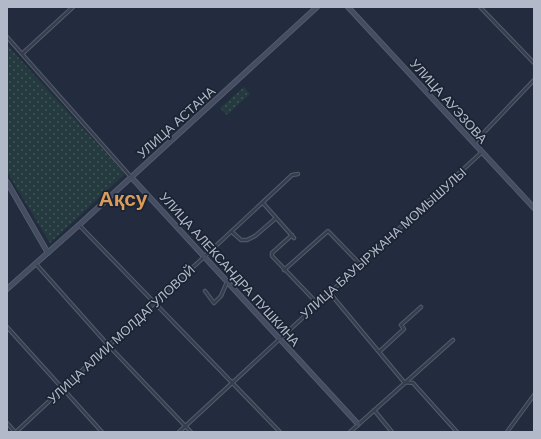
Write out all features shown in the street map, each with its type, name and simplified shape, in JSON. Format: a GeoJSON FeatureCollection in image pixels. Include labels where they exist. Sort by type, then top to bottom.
{"type":"FeatureCollection","features":[{"type":"Feature","properties":{"kind":"street"},"geometry":{"type":"LineString","coordinates":[[22,54],[73,7]]}},
{"type":"Feature","properties":{"kind":"street","name":"УЛИЦА АСТАНА"},"geometry":{"type":"LineString","coordinates":[[7,289],[317,7]]}},
{"type":"Feature","properties":{"kind":"street","name":"УЛИЦА АУЭЗОВА"},"geometry":{"type":"LineString","coordinates":[[348,7],[534,208]]}},
{"type":"Feature","properties":{"kind":"street"},"geometry":{"type":"LineString","coordinates":[[480,7],[534,63]]}},
{"type":"Feature","properties":{"kind":"street","name":"УЛИЦА АЛЕКСАНДРА ПУШКИНА"},"geometry":{"type":"LineString","coordinates":[[7,37],[358,424]]}},
{"type":"Feature","properties":{"kind":"street"},"geometry":{"type":"LineString","coordinates":[[473,143],[534,80]]}},
{"type":"Feature","properties":{"kind":"street","name":"УЛИЦА БАУЫРЖАНА МОМЫШУЛЫ"},"geometry":{"type":"LineString","coordinates":[[179,432],[328,292],[403,227],[482,152]]}},
{"type":"Feature","properties":{"kind":"street","name":"УЛИЦА АЛИИ МОЛДАГУЛОВОЙ"},"geometry":{"type":"LineString","coordinates":[[16,432],[292,175],[298,174]]}},
{"type":"Feature","properties":{"kind":"street"},"geometry":{"type":"LineString","coordinates":[[7,182],[48,253]]}},
{"type":"Feature","properties":{"kind":"street"},"geometry":{"type":"LineString","coordinates":[[263,202],[294,238]]}},
{"type":"Feature","properties":{"kind":"street"},"geometry":{"type":"LineString","coordinates":[[232,232],[241,240],[247,240],[255,236],[276,218]]}},
{"type":"Feature","properties":{"kind":"street"},"geometry":{"type":"LineString","coordinates":[[79,225],[280,432]]}},
{"type":"Feature","properties":{"kind":"street"},"geometry":{"type":"LineString","coordinates":[[284,270],[328,231],[360,264]]}},
{"type":"Feature","properties":{"kind":"street"},"geometry":{"type":"LineString","coordinates":[[292,235],[272,253],[272,256],[317,303]]}},
{"type":"Feature","properties":{"kind":"street"},"geometry":{"type":"LineString","coordinates":[[36,264],[109,346],[191,432]]}},
{"type":"Feature","properties":{"kind":"street"},"geometry":{"type":"LineString","coordinates":[[205,292],[214,303],[221,296],[228,281]]}},
{"type":"Feature","properties":{"kind":"street"},"geometry":{"type":"LineString","coordinates":[[328,292],[404,382],[413,383],[458,432]]}},
{"type":"Feature","properties":{"kind":"street"},"geometry":{"type":"LineString","coordinates":[[379,352],[404,329],[401,325],[421,307]]}},
{"type":"Feature","properties":{"kind":"street"},"geometry":{"type":"LineString","coordinates":[[7,327],[102,432]]}},
{"type":"Feature","properties":{"kind":"street"},"geometry":{"type":"LineString","coordinates":[[350,432],[404,382],[453,340]]}},
{"type":"Feature","properties":{"kind":"street"},"geometry":{"type":"LineString","coordinates":[[507,432],[534,395]]}},
{"type":"Feature","properties":{"kind":"street"},"geometry":{"type":"LineString","coordinates":[[374,410],[392,432]]}},
{"type":"Feature","properties":{"kind":"street"},"geometry":{"type":"LineString","coordinates":[[7,423],[16,432]]}},
{"type":"Feature","properties":{"kind":"green space"},"geometry":{"type":"Polygon","coordinates":[[[7,45],[125,174],[50,243],[7,172],[7,45]]]}},
{"type":"Feature","properties":{"kind":"green space"},"geometry":{"type":"Polygon","coordinates":[[[244,87],[250,94],[227,115],[220,108],[244,87]]]}},
{"type":"Feature","properties":{"kind":"district","name":"Ақсу"},"geometry":{"type":"Point","coordinates":[123,199]}}]}
